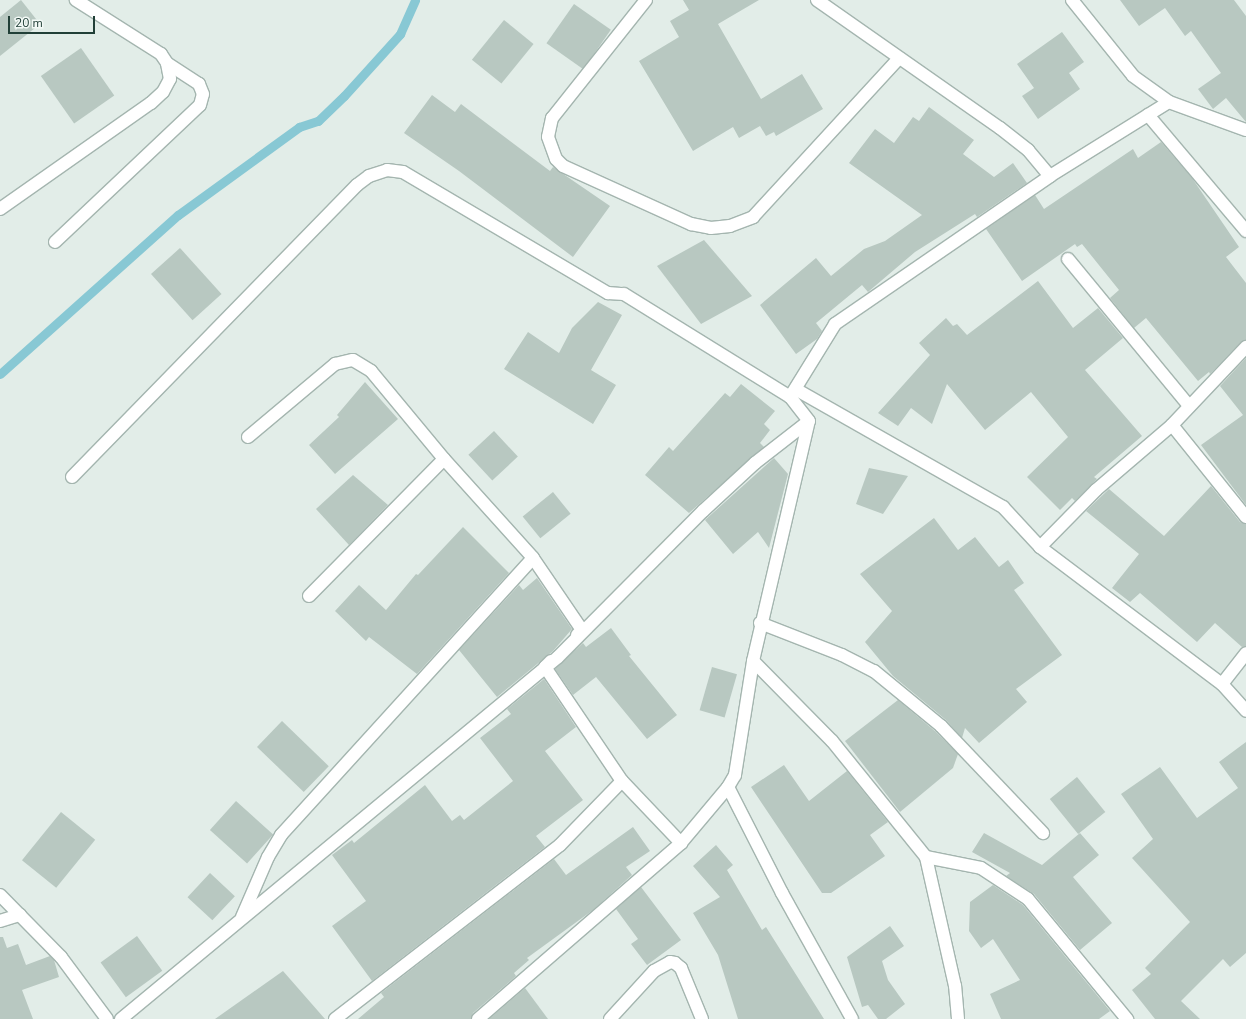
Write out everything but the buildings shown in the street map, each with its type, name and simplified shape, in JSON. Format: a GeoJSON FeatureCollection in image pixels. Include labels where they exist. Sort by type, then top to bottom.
{"type":"FeatureCollection","features":[{"type":"Feature","properties":{"kind":"street"},"geometry":{"type":"LineString","coordinates":[[55,242],[200,105],[203,94],[199,84],[167,63],[161,54],[76,0]]}},
{"type":"Feature","properties":{"kind":"street"},"geometry":{"type":"LineString","coordinates":[[646,0],[552,118],[548,137],[552,150],[563,166],[691,224],[711,228],[730,226],[753,217],[899,58]]}},
{"type":"Feature","properties":{"kind":"street"},"geometry":{"type":"LineString","coordinates":[[817,0],[1016,139],[1050,176]]}},
{"type":"Feature","properties":{"kind":"street"},"geometry":{"type":"LineString","coordinates":[[1072,0],[1133,76],[1169,102],[1246,130]]}},
{"type":"Feature","properties":{"kind":"street"},"geometry":{"type":"LineString","coordinates":[[0,210],[163,92],[170,79],[167,63]]}},
{"type":"Feature","properties":{"kind":"street"},"geometry":{"type":"LineString","coordinates":[[794,394],[836,324],[1050,176],[1169,102]]}},
{"type":"Feature","properties":{"kind":"street"},"geometry":{"type":"LineString","coordinates":[[1148,115],[1246,231]]}},
{"type":"Feature","properties":{"kind":"street"},"geometry":{"type":"LineString","coordinates":[[72,477],[357,185],[370,176],[387,170],[403,172],[608,293],[624,294],[794,394],[1003,507],[1040,547],[1222,684],[1246,711]]}},
{"type":"Feature","properties":{"kind":"street"},"geometry":{"type":"LineString","coordinates":[[1068,259],[1189,406]]}},
{"type":"Feature","properties":{"kind":"street"},"geometry":{"type":"LineString","coordinates":[[1040,547],[1096,490],[1172,425],[1246,347]]}},
{"type":"Feature","properties":{"kind":"street"},"geometry":{"type":"LineString","coordinates":[[248,437],[326,369],[336,364],[353,360],[371,370],[444,459],[533,558],[582,630]]}},
{"type":"Feature","properties":{"kind":"street"},"geometry":{"type":"LineString","coordinates":[[478,1019],[681,843],[728,787],[735,775],[760,623],[809,421],[794,394]]}},
{"type":"Feature","properties":{"kind":"street"},"geometry":{"type":"LineString","coordinates":[[122,1019],[546,667],[582,630],[755,463],[809,421]]}},
{"type":"Feature","properties":{"kind":"street"},"geometry":{"type":"LineString","coordinates":[[1172,425],[1246,517]]}},
{"type":"Feature","properties":{"kind":"street"},"geometry":{"type":"LineString","coordinates":[[309,596],[444,459]]}},
{"type":"Feature","properties":{"kind":"street"},"geometry":{"type":"LineString","coordinates":[[241,920],[268,857],[281,834],[533,558]]}},
{"type":"Feature","properties":{"kind":"street"},"geometry":{"type":"LineString","coordinates":[[760,623],[842,655],[874,671],[941,726],[1043,834]]}},
{"type":"Feature","properties":{"kind":"street"},"geometry":{"type":"LineString","coordinates":[[1222,684],[1246,653]]}},
{"type":"Feature","properties":{"kind":"street"},"geometry":{"type":"LineString","coordinates":[[753,661],[832,741],[926,858],[955,986],[958,1019]]}},
{"type":"Feature","properties":{"kind":"street"},"geometry":{"type":"LineString","coordinates":[[546,667],[622,781],[681,843]]}},
{"type":"Feature","properties":{"kind":"street"},"geometry":{"type":"LineString","coordinates":[[335,1019],[560,846],[622,781]]}},
{"type":"Feature","properties":{"kind":"street"},"geometry":{"type":"LineString","coordinates":[[728,787],[782,893],[852,1019]]}},
{"type":"Feature","properties":{"kind":"street"},"geometry":{"type":"LineString","coordinates":[[926,858],[981,868],[1028,899],[1127,1019]]}},
{"type":"Feature","properties":{"kind":"street"},"geometry":{"type":"LineString","coordinates":[[0,895],[61,957],[108,1019]]}},
{"type":"Feature","properties":{"kind":"street"},"geometry":{"type":"LineString","coordinates":[[0,921],[20,915]]}},
{"type":"Feature","properties":{"kind":"street"},"geometry":{"type":"LineString","coordinates":[[610,1019],[654,971],[670,962],[675,962],[681,968],[702,1019]]}},
{"type":"Feature","properties":{"kind":"waterway"},"geometry":{"type":"LineString","coordinates":[[0,374],[178,215],[299,127],[318,121],[344,96],[400,34],[415,0]]}}]}
